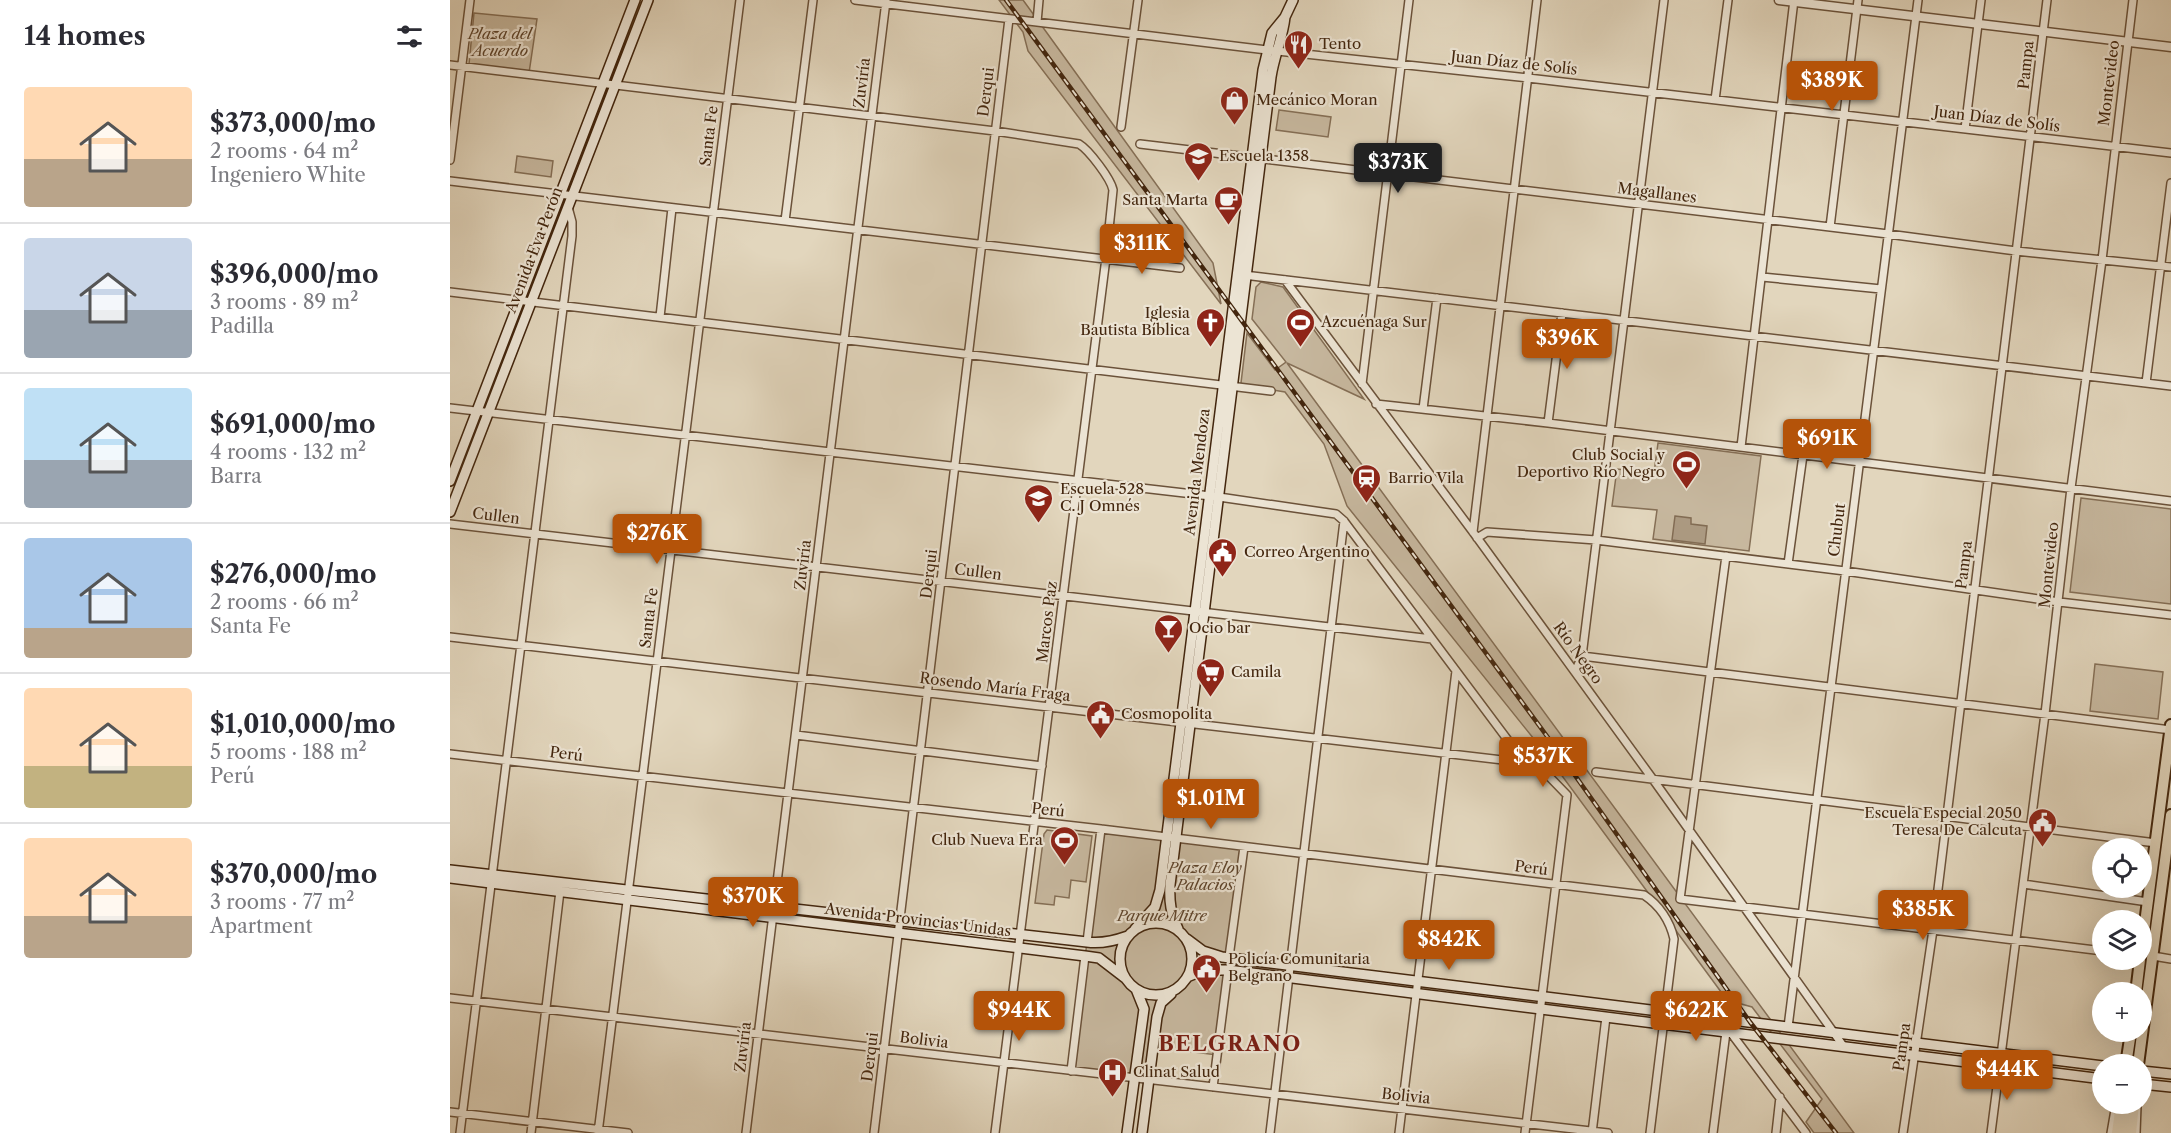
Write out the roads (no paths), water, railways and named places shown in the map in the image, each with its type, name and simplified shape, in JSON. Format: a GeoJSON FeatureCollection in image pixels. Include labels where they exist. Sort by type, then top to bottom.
{"type":"FeatureCollection","features":[{"type":"Feature","properties":{"kind":"highway"},"geometry":{"type":"LineString","coordinates":[[2118,1133],[2121,1114]]}},
{"type":"Feature","properties":{"kind":"highway"},"geometry":{"type":"LineString","coordinates":[[2130,1133],[2133,1114]]}},
{"type":"Feature","properties":{"kind":"main road","name":"Avenida Eva Perón"},"geometry":{"type":"LineString","coordinates":[[450,481],[635,0]]}},
{"type":"Feature","properties":{"kind":"main road","name":"Avenida Eva Perón"},"geometry":{"type":"LineString","coordinates":[[450,512],[648,0]]}},
{"type":"Feature","properties":{"kind":"main road","name":"Avenida Mendoza"},"geometry":{"type":"LineString","coordinates":[[1131,932],[1155,907],[1171,838],[1272,33],[1285,16],[1293,0]]}},
{"type":"Feature","properties":{"kind":"main road"},"geometry":{"type":"LineString","coordinates":[[2152,956],[2165,844],[2171,725]]}},
{"type":"Feature","properties":{"kind":"main road"},"geometry":{"type":"LineString","coordinates":[[2147,910],[2171,815]]}},
{"type":"Feature","properties":{"kind":"main road","name":"Avenida Mendoza"},"geometry":{"type":"LineString","coordinates":[[1171,838],[1169,901],[1178,929]]}},
{"type":"Feature","properties":{"kind":"main road","name":"Avenida Provincias Unidas"},"geometry":{"type":"LineString","coordinates":[[450,870],[560,891],[774,907],[1096,943],[1115,940],[1131,932]]}},
{"type":"Feature","properties":{"kind":"main road","name":"Avenida Provincias Unidas"},"geometry":{"type":"LineString","coordinates":[[450,878],[492,879],[628,895],[773,917],[1099,958],[1125,978]]}},
{"type":"Feature","properties":{"kind":"main road"},"geometry":{"type":"LineString","coordinates":[[1127,1133],[1144,1009],[1136,989],[1125,978],[1120,956],[1122,945],[1131,932],[1145,924],[1157,922],[1178,929],[1203,951],[1230,957],[2092,1065]]}},
{"type":"Feature","properties":{"kind":"main road"},"geometry":{"type":"LineString","coordinates":[[1187,939],[1193,958],[1187,978]]}},
{"type":"Feature","properties":{"kind":"main road"},"geometry":{"type":"LineString","coordinates":[[1142,1133],[1157,1017],[1161,1004],[1187,978],[1204,970],[1228,970],[1289,977],[2092,1078]]}},
{"type":"Feature","properties":{"kind":"main road"},"geometry":{"type":"LineString","coordinates":[[2139,1054],[2150,970]]}},
{"type":"Feature","properties":{"kind":"main road"},"geometry":{"type":"LineString","coordinates":[[1136,989],[1155,995],[1175,990]]}},
{"type":"Feature","properties":{"kind":"main road"},"geometry":{"type":"LineString","coordinates":[[2152,1072],[2171,1074]]}},
{"type":"Feature","properties":{"kind":"main road"},"geometry":{"type":"LineString","coordinates":[[2152,1085],[2171,1087]]}},
{"type":"Feature","properties":{"kind":"street"},"geometry":{"type":"LineString","coordinates":[[450,160],[470,0]]}},
{"type":"Feature","properties":{"kind":"street","name":"Santa Fe"},"geometry":{"type":"LineString","coordinates":[[598,1131],[740,0]]}},
{"type":"Feature","properties":{"kind":"street"},"geometry":{"type":"LineString","coordinates":[[785,221],[813,0]]}},
{"type":"Feature","properties":{"kind":"street","name":"Juan Díaz de Solís"},"geometry":{"type":"LineString","coordinates":[[855,0],[1271,51],[1528,78],[2171,153]]}},
{"type":"Feature","properties":{"kind":"street"},"geometry":{"type":"LineString","coordinates":[[1037,22],[1039,0]]}},
{"type":"Feature","properties":{"kind":"street"},"geometry":{"type":"LineString","coordinates":[[1121,127],[1138,0]]}},
{"type":"Feature","properties":{"kind":"street"},"geometry":{"type":"LineString","coordinates":[[1362,384],[1409,0]]}},
{"type":"Feature","properties":{"kind":"street"},"geometry":{"type":"LineString","coordinates":[[1537,0],[1475,535],[1487,532],[1596,540],[2171,615]]}},
{"type":"Feature","properties":{"kind":"street"},"geometry":{"type":"LineString","coordinates":[[1575,672],[1582,656],[1664,0]]}},
{"type":"Feature","properties":{"kind":"street"},"geometry":{"type":"LineString","coordinates":[[1715,100],[1728,0]]}},
{"type":"Feature","properties":{"kind":"street"},"geometry":{"type":"LineString","coordinates":[[1779,0],[1857,5],[1916,16],[2171,47]]}},
{"type":"Feature","properties":{"kind":"street","name":"Chubut"},"geometry":{"type":"LineString","coordinates":[[1788,1027],[1918,0]]}},
{"type":"Feature","properties":{"kind":"street"},"geometry":{"type":"LineString","coordinates":[[1965,129],[1981,0]]}},
{"type":"Feature","properties":{"kind":"street","name":"Pampa"},"geometry":{"type":"LineString","coordinates":[[1904,1133],[1915,1042],[1933,930],[2047,0]]}},
{"type":"Feature","properties":{"kind":"street","name":"Montevideo"},"geometry":{"type":"LineString","coordinates":[[1991,1133],[2133,0]]}},
{"type":"Feature","properties":{"kind":"street"},"geometry":{"type":"LineString","coordinates":[[1741,447],[1794,1]]}},
{"type":"Feature","properties":{"kind":"street","name":"Zuviría"},"geometry":{"type":"LineString","coordinates":[[746,1133],[886,2]]}},
{"type":"Feature","properties":{"kind":"street"},"geometry":{"type":"LineString","coordinates":[[1830,227],[1857,5]]}},
{"type":"Feature","properties":{"kind":"street","name":"Derqui"},"geometry":{"type":"LineString","coordinates":[[874,1133],[1009,19]]}},
{"type":"Feature","properties":{"kind":"street"},"geometry":{"type":"LineString","coordinates":[[450,65],[995,130]]}},
{"type":"Feature","properties":{"kind":"street","name":"Marcos Paz"},"geometry":{"type":"LineString","coordinates":[[995,130],[1083,146],[1113,186],[1064,596],[995,1133]]}},
{"type":"Feature","properties":{"kind":"street","name":"Magallanes"},"geometry":{"type":"LineString","coordinates":[[1140,144],[2016,251],[2171,267]]}},
{"type":"Feature","properties":{"kind":"street"},"geometry":{"type":"LineString","coordinates":[[450,181],[1180,268]]}},
{"type":"Feature","properties":{"kind":"street"},"geometry":{"type":"LineString","coordinates":[[2146,382],[2171,183]]}},
{"type":"Feature","properties":{"kind":"street"},"geometry":{"type":"LineString","coordinates":[[460,1133],[572,236],[572,222],[567,207]]}},
{"type":"Feature","properties":{"kind":"street"},"geometry":{"type":"LineString","coordinates":[[660,317],[672,208]]}},
{"type":"Feature","properties":{"kind":"street"},"geometry":{"type":"LineString","coordinates":[[1242,275],[1500,304],[2171,386]]}},
{"type":"Feature","properties":{"kind":"street"},"geometry":{"type":"LineString","coordinates":[[1761,277],[1881,289]]}},
{"type":"Feature","properties":{"kind":"street","name":"Río Negro"},"geometry":{"type":"LineString","coordinates":[[1285,280],[1575,672],[1844,1047]]}},
{"type":"Feature","properties":{"kind":"street"},"geometry":{"type":"LineString","coordinates":[[450,292],[1271,391]]}},
{"type":"Feature","properties":{"kind":"street"},"geometry":{"type":"LineString","coordinates":[[1423,409],[1437,298]]}},
{"type":"Feature","properties":{"kind":"street"},"geometry":{"type":"LineString","coordinates":[[1548,423],[1562,313]]}},
{"type":"Feature","properties":{"kind":"street"},"geometry":{"type":"LineString","coordinates":[[1376,404],[1548,423],[2171,501]]}},
{"type":"Feature","properties":{"kind":"street"},"geometry":{"type":"LineString","coordinates":[[450,408],[1214,497],[1336,514],[1344,521],[1525,763]]}},
{"type":"Feature","properties":{"kind":"street"},"geometry":{"type":"LineString","coordinates":[[1788,564],[1803,455]]}},
{"type":"Feature","properties":{"kind":"street"},"geometry":{"type":"LineString","coordinates":[[1270,1133],[1344,521]]}},
{"type":"Feature","properties":{"kind":"street","name":"Cullen"},"geometry":{"type":"LineString","coordinates":[[450,524],[1432,639]]}},
{"type":"Feature","properties":{"kind":"street"},"geometry":{"type":"LineString","coordinates":[[1726,556],[1680,899],[2092,950]]}},
{"type":"Feature","properties":{"kind":"street","name":"Rosendo María Fraga"},"geometry":{"type":"LineString","coordinates":[[450,637],[1537,764],[1566,795],[1556,885]]}},
{"type":"Feature","properties":{"kind":"street"},"geometry":{"type":"LineString","coordinates":[[1582,656],[2171,730]]}},
{"type":"Feature","properties":{"kind":"street"},"geometry":{"type":"LineString","coordinates":[[1399,1133],[1456,671]]}},
{"type":"Feature","properties":{"kind":"street"},"geometry":{"type":"LineString","coordinates":[[796,735],[1042,766]]}},
{"type":"Feature","properties":{"kind":"street","name":"Perú"},"geometry":{"type":"LineString","coordinates":[[450,754],[1644,895],[1654,901],[1671,926],[1674,939],[1665,1011]]}},
{"type":"Feature","properties":{"kind":"street"},"geometry":{"type":"LineString","coordinates":[[1596,772],[2165,844]]}},
{"type":"Feature","properties":{"kind":"street"},"geometry":{"type":"LineString","coordinates":[[1087,942],[1101,830]]}},
{"type":"Feature","properties":{"kind":"street"},"geometry":{"type":"LineString","coordinates":[[1230,957],[1244,847]]}},
{"type":"Feature","properties":{"kind":"street"},"geometry":{"type":"LineString","coordinates":[[2023,884],[2148,902]]}},
{"type":"Feature","properties":{"kind":"street"},"geometry":{"type":"LineString","coordinates":[[1525,1133],[1556,885]]}},
{"type":"Feature","properties":{"kind":"street"},"geometry":{"type":"LineString","coordinates":[[531,1133],[560,891]]}},
{"type":"Feature","properties":{"kind":"street"},"geometry":{"type":"LineString","coordinates":[[1071,1071],[1085,956]]}},
{"type":"Feature","properties":{"kind":"street"},"geometry":{"type":"LineString","coordinates":[[2152,956],[2171,959]]}},
{"type":"Feature","properties":{"kind":"street"},"geometry":{"type":"LineString","coordinates":[[1213,1087],[1228,970]]}},
{"type":"Feature","properties":{"kind":"street","name":"Bolivia"},"geometry":{"type":"LineString","coordinates":[[450,998],[1608,1133]]}},
{"type":"Feature","properties":{"kind":"street"},"geometry":{"type":"LineString","coordinates":[[1650,1133],[1665,1011]]}},
{"type":"Feature","properties":{"kind":"street"},"geometry":{"type":"LineString","coordinates":[[1592,1132],[1606,1017]]}},
{"type":"Feature","properties":{"kind":"street"},"geometry":{"type":"LineString","coordinates":[[1729,1032],[1806,1133]]}},
{"type":"Feature","properties":{"kind":"street"},"geometry":{"type":"LineString","coordinates":[[1713,1133],[1729,1032]]}},
{"type":"Feature","properties":{"kind":"street"},"geometry":{"type":"LineString","coordinates":[[1776,1133],[1780,1097]]}},
{"type":"Feature","properties":{"kind":"street"},"geometry":{"type":"LineString","coordinates":[[450,1112],[628,1133]]}},
{"type":"Feature","properties":{"kind":"street"},"geometry":{"type":"LineString","coordinates":[[2111,1133],[2114,1114]]}},
{"type":"Feature","properties":{"kind":"street"},"geometry":{"type":"LineString","coordinates":[[2136,1133],[2137,1114]]}},
{"type":"Feature","properties":{"kind":"railway"},"geometry":{"type":"LineString","coordinates":[[1006,0],[1552,743],[1750,1022],[1836,1133]]}},
{"type":"Feature","properties":{"kind":"place","name":"Tento"},"geometry":{"type":"Point","coordinates":[1298,70]}},
{"type":"Feature","properties":{"kind":"place","name":"Mecánico Moran"},"geometry":{"type":"Point","coordinates":[1235,126]}},
{"type":"Feature","properties":{"kind":"place","name":"Escuela 1358"},"geometry":{"type":"Point","coordinates":[1198,182]}},
{"type":"Feature","properties":{"kind":"place","name":"Santa Marta"},"geometry":{"type":"Point","coordinates":[1229,226]}},
{"type":"Feature","properties":{"kind":"place","name":"Iglesia Bautista Bíblica"},"geometry":{"type":"Point","coordinates":[1211,348]}},
{"type":"Feature","properties":{"kind":"place","name":"Azcuénaga Sur"},"geometry":{"type":"Point","coordinates":[1300,348]}},
{"type":"Feature","properties":{"kind":"place","name":"Club Social y Deportivo Río Negro"},"geometry":{"type":"Point","coordinates":[1686,490]}},
{"type":"Feature","properties":{"kind":"place","name":"Barrio Vila"},"geometry":{"type":"Point","coordinates":[1367,504]}},
{"type":"Feature","properties":{"kind":"place","name":"Escuela 528 C. J Omnés"},"geometry":{"type":"Point","coordinates":[1039,524]}},
{"type":"Feature","properties":{"kind":"place","name":"Correo Argentino"},"geometry":{"type":"Point","coordinates":[1223,578]}},
{"type":"Feature","properties":{"kind":"place","name":"Ocio bar"},"geometry":{"type":"Point","coordinates":[1168,654]}},
{"type":"Feature","properties":{"kind":"place","name":"Camila"},"geometry":{"type":"Point","coordinates":[1210,698]}},
{"type":"Feature","properties":{"kind":"place","name":"Cosmopolita"},"geometry":{"type":"Point","coordinates":[1100,740]}},
{"type":"Feature","properties":{"kind":"place","name":"Escuela Especial 2050 Teresa De Calcuta"},"geometry":{"type":"Point","coordinates":[2043,848]}},
{"type":"Feature","properties":{"kind":"place","name":"Club Nueva Era"},"geometry":{"type":"Point","coordinates":[1064,866]}},
{"type":"Feature","properties":{"kind":"place","name":"Policía Comunitaria Belgrano"},"geometry":{"type":"Point","coordinates":[1207,994]}},
{"type":"Feature","properties":{"kind":"place","name":"Clinat Salud"},"geometry":{"type":"Point","coordinates":[1112,1098]}},
{"type":"Feature","properties":{"kind":"district","name":"BELGRANO"},"geometry":{"type":"Point","coordinates":[1230,1044]}},
{"type":"Feature","properties":{"kind":"park label","name":"Plaza del Acuerdo"},"geometry":{"type":"Point","coordinates":[500,42]}},
{"type":"Feature","properties":{"kind":"park label","name":"Plaza Eloy Palacios"},"geometry":{"type":"Point","coordinates":[1205,876]}},
{"type":"Feature","properties":{"kind":"park label","name":"Parque Mitre"},"geometry":{"type":"Point","coordinates":[1162,916]}}]}
